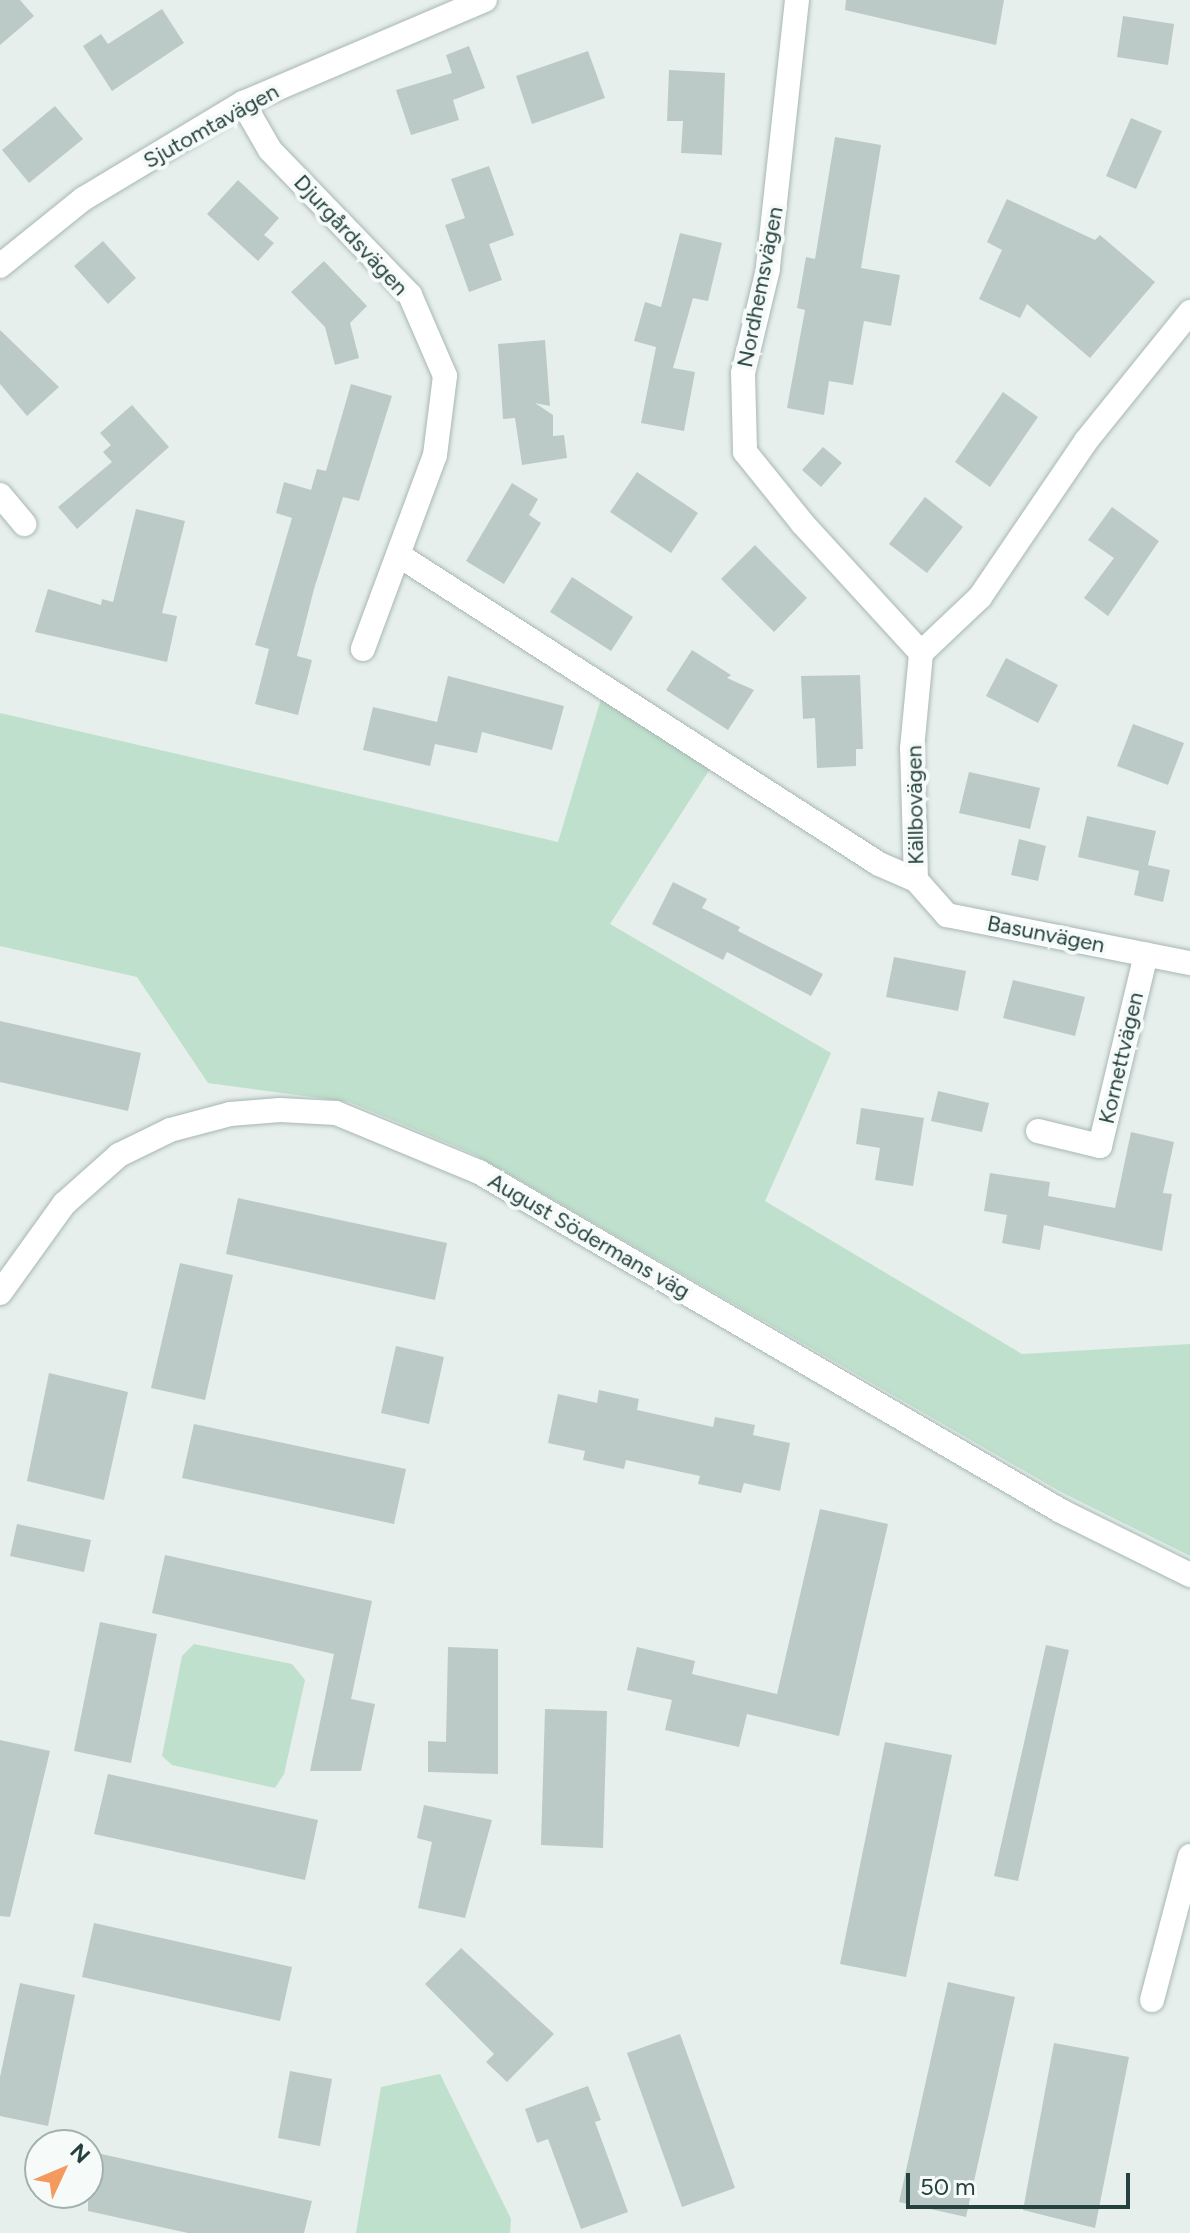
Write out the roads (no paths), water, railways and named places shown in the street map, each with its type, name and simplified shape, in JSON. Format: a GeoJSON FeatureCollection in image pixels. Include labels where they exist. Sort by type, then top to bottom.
{"type":"FeatureCollection","features":[{"type":"Feature","properties":{"kind":"street","name":"Sjutomtavägen"},"geometry":{"type":"LineString","coordinates":[[0,266],[83,199],[243,103],[485,0]]}},
{"type":"Feature","properties":{"kind":"street","name":"Nordhemsvägen"},"geometry":{"type":"LineString","coordinates":[[797,0],[768,269],[743,373],[745,452],[803,524],[921,653]]}},
{"type":"Feature","properties":{"kind":"street","name":"Djurgårdsvägen"},"geometry":{"type":"LineString","coordinates":[[243,103],[270,150],[410,295],[445,376],[435,455],[363,649]]}},
{"type":"Feature","properties":{"kind":"street"},"geometry":{"type":"LineString","coordinates":[[921,653],[980,597],[1086,441],[1190,312]]}},
{"type":"Feature","properties":{"kind":"street"},"geometry":{"type":"LineString","coordinates":[[0,495],[24,524]]}},
{"type":"Feature","properties":{"kind":"street","name":"Källbovägen"},"geometry":{"type":"LineString","coordinates":[[400,556],[879,864],[916,880],[912,749],[921,653]]}},
{"type":"Feature","properties":{"kind":"street","name":"Basunvägen"},"geometry":{"type":"LineString","coordinates":[[916,880],[947,915],[1190,963]]}},
{"type":"Feature","properties":{"kind":"street","name":"Kornettvägen"},"geometry":{"type":"LineString","coordinates":[[1038,1131],[1100,1146],[1146,954]]}},
{"type":"Feature","properties":{"kind":"street","name":"August Södermans väg"},"geometry":{"type":"LineString","coordinates":[[0,1293],[64,1204],[119,1155],[170,1130],[230,1114],[280,1110],[336,1113],[479,1172],[1061,1511],[1190,1575]]}},
{"type":"Feature","properties":{"kind":"street"},"geometry":{"type":"LineString","coordinates":[[1152,2000],[1190,1856]]}}]}
